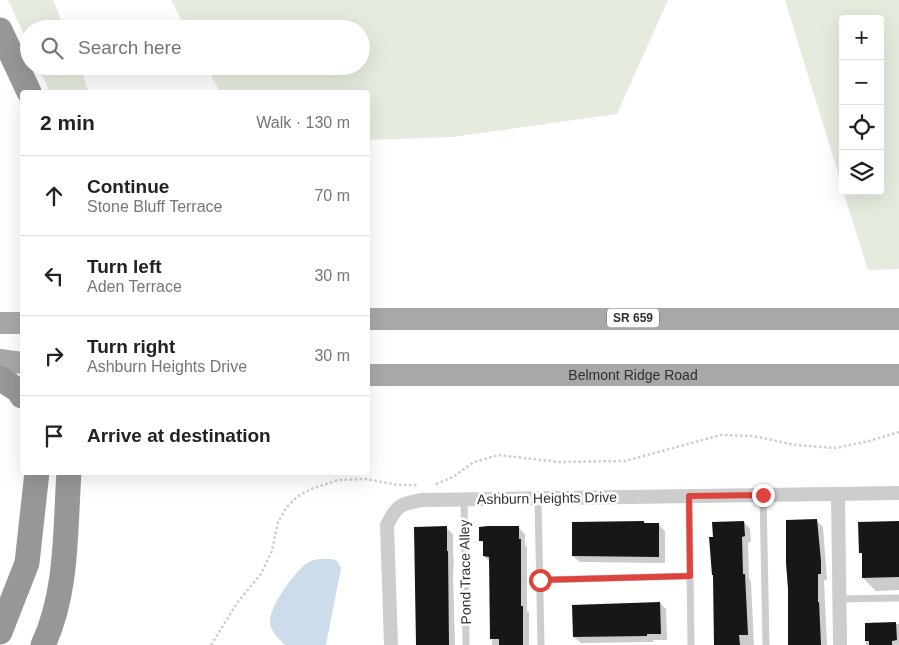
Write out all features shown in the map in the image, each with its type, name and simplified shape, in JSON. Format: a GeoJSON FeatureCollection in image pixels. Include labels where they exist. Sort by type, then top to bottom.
{"type":"FeatureCollection","features":[{"type":"Feature","properties":{"kind":"highway"},"geometry":{"type":"LineString","coordinates":[[0,30],[20,74]]}},
{"type":"Feature","properties":{"kind":"highway"},"geometry":{"type":"LineString","coordinates":[[20,75],[27,90]]}},
{"type":"Feature","properties":{"kind":"highway"},"geometry":{"type":"LineString","coordinates":[[0,378],[20,393]]}},
{"type":"Feature","properties":{"kind":"highway"},"geometry":{"type":"LineString","coordinates":[[0,632],[27,563],[37,475]]}},
{"type":"Feature","properties":{"kind":"highway"},"geometry":{"type":"LineString","coordinates":[[43,645],[50,630],[61,579],[68,475]]}},
{"type":"Feature","properties":{"kind":"main road","name":"SR 659"},"geometry":{"type":"LineString","coordinates":[[370,319],[899,319]]}},
{"type":"Feature","properties":{"kind":"main road"},"geometry":{"type":"LineString","coordinates":[[0,323],[20,324]]}},
{"type":"Feature","properties":{"kind":"main road"},"geometry":{"type":"LineString","coordinates":[[0,360],[20,363]]}},
{"type":"Feature","properties":{"kind":"main road","name":"Belmont Ridge Road"},"geometry":{"type":"LineString","coordinates":[[370,375],[899,376]]}},
{"type":"Feature","properties":{"kind":"street","name":"Ashburn Heights Drive"},"geometry":{"type":"LineString","coordinates":[[391,645],[387,524],[395,510],[407,503],[422,500],[899,493]]}},
{"type":"Feature","properties":{"kind":"street"},"geometry":{"type":"LineString","coordinates":[[838,494],[840,645]]}},
{"type":"Feature","properties":{"kind":"lane"},"geometry":{"type":"LineString","coordinates":[[763,495],[766,645]]}},
{"type":"Feature","properties":{"kind":"lane"},"geometry":{"type":"LineString","coordinates":[[689,496],[691,645]]}},
{"type":"Feature","properties":{"kind":"lane"},"geometry":{"type":"LineString","coordinates":[[538,498],[541,645]]}},
{"type":"Feature","properties":{"kind":"lane","name":"Pond Trace Alley"},"geometry":{"type":"LineString","coordinates":[[464,500],[466,645]]}},
{"type":"Feature","properties":{"kind":"lane"},"geometry":{"type":"LineString","coordinates":[[540,580],[690,576]]}},
{"type":"Feature","properties":{"kind":"lane"},"geometry":{"type":"LineString","coordinates":[[840,599],[899,598]]}},
{"type":"Feature","properties":{"kind":"shaded area"},"geometry":{"type":"Polygon","coordinates":[[[8,0],[53,0],[61,20],[20,20],[20,26],[8,0]]]}},
{"type":"Feature","properties":{"kind":"shaded area"},"geometry":{"type":"Polygon","coordinates":[[[171,0],[668,0],[617,114],[452,137],[370,140],[370,90],[219,90],[211,75],[370,75],[370,20],[181,20],[171,0]]]}},
{"type":"Feature","properties":{"kind":"shaded area"},"geometry":{"type":"Polygon","coordinates":[[[785,0],[899,0],[899,269],[868,270],[844,195],[884,195],[884,15],[839,15],[839,176],[785,0]]]}},
{"type":"Feature","properties":{"kind":"shaded area"},"geometry":{"type":"Polygon","coordinates":[[[42,75],[82,75],[88,90],[49,90],[42,75]]]}},
{"type":"Feature","properties":{"kind":"water"},"geometry":{"type":"Polygon","coordinates":[[[332,559],[337,561],[341,568],[326,645],[285,645],[278,638],[270,623],[273,608],[290,580],[304,566],[315,560],[332,559]]]}},
{"type":"Feature","properties":{"kind":"building"},"geometry":{"type":"Polygon","coordinates":[[[817,519],[821,561],[821,574],[818,574],[818,602],[821,645],[788,645],[786,520],[817,519]]]}},
{"type":"Feature","properties":{"kind":"building"},"geometry":{"type":"Polygon","coordinates":[[[644,521],[644,523],[659,523],[659,557],[572,556],[572,522],[644,521]]]}},
{"type":"Feature","properties":{"kind":"building"},"geometry":{"type":"Polygon","coordinates":[[[744,521],[745,536],[742,537],[743,574],[745,574],[748,635],[739,635],[740,645],[714,645],[713,575],[709,537],[713,537],[712,522],[744,521]]]}},
{"type":"Feature","properties":{"kind":"building"},"geometry":{"type":"Polygon","coordinates":[[[899,521],[899,577],[862,578],[862,553],[859,553],[858,522],[899,521]]]}},
{"type":"Feature","properties":{"kind":"building"},"geometry":{"type":"Polygon","coordinates":[[[447,526],[449,645],[416,645],[414,527],[447,526]]]}},
{"type":"Feature","properties":{"kind":"building"},"geometry":{"type":"Polygon","coordinates":[[[519,526],[519,539],[521,539],[523,645],[499,645],[499,639],[490,639],[489,557],[483,556],[483,541],[479,541],[479,527],[519,526]]]}},
{"type":"Feature","properties":{"kind":"building"},"geometry":{"type":"Polygon","coordinates":[[[660,602],[661,634],[647,634],[647,636],[573,637],[572,605],[660,602]]]}},
{"type":"Feature","properties":{"kind":"building"},"geometry":{"type":"Polygon","coordinates":[[[896,622],[897,640],[892,641],[892,645],[869,645],[869,641],[865,641],[865,623],[896,622]]]}},
{"type":"Feature","properties":{"kind":"route"},"geometry":{"type":"LineString","coordinates":[[540,580],[690,576],[689,496],[763,495]]}}]}
